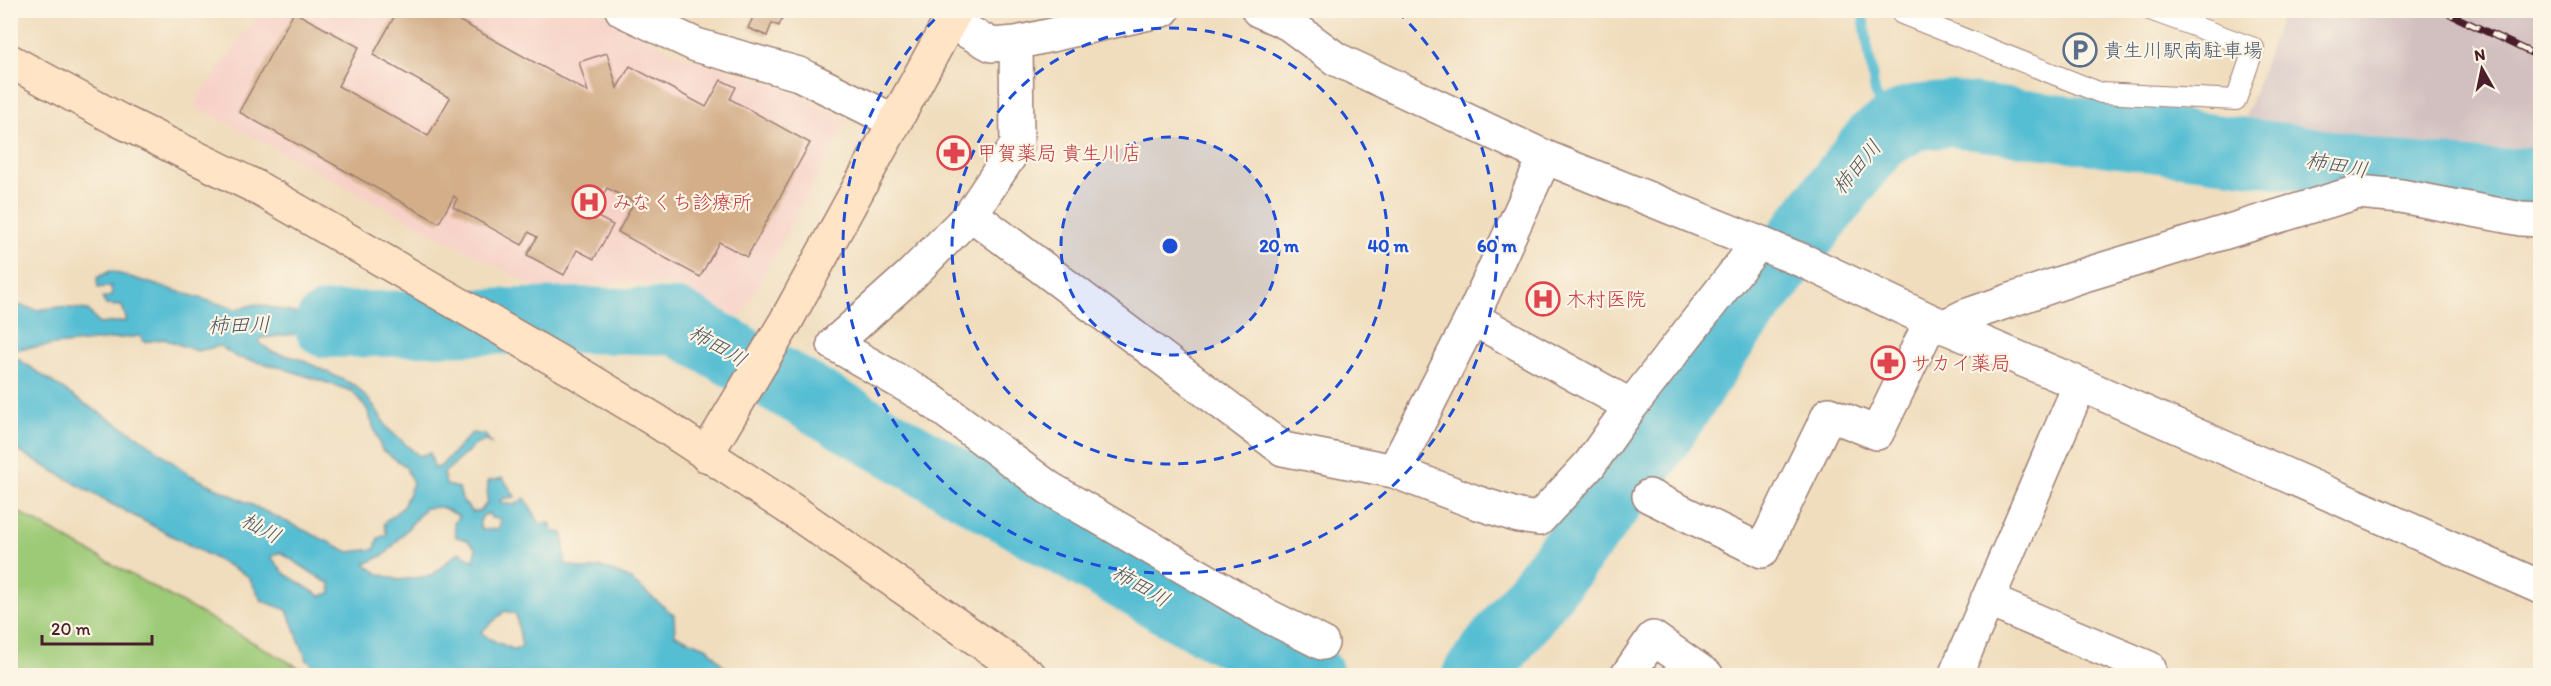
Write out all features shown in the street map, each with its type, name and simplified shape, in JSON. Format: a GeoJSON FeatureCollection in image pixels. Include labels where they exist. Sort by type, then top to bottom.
{"type":"FeatureCollection","features":[{"type":"Feature","properties":{"kind":"street"},"geometry":{"type":"LineString","coordinates":[[622,10],[696,45],[799,74],[894,121]]}},
{"type":"Feature","properties":{"kind":"street"},"geometry":{"type":"LineString","coordinates":[[706,455],[786,321],[953,16],[992,45],[1016,43],[1162,10]]}},
{"type":"Feature","properties":{"kind":"street"},"geometry":{"type":"LineString","coordinates":[[1258,10],[1288,17],[1336,58],[1545,157],[1781,251],[1937,324],[2080,384],[2541,587]]}},
{"type":"Feature","properties":{"kind":"street"},"geometry":{"type":"LineString","coordinates":[[1016,43],[1017,145],[971,214],[911,275],[834,344],[928,398],[1049,488],[1264,614],[1322,643]]}},
{"type":"Feature","properties":{"kind":"street"},"geometry":{"type":"LineString","coordinates":[[10,61],[119,120],[256,187],[573,369],[792,510],[1030,675]]}},
{"type":"Feature","properties":{"kind":"street"},"geometry":{"type":"LineString","coordinates":[[1394,471],[1472,318],[1545,157]]}},
{"type":"Feature","properties":{"kind":"street"},"geometry":{"type":"LineString","coordinates":[[1649,496],[1762,551],[1829,414],[1877,433],[1937,324],[2081,276],[2358,192],[2401,196],[2521,219],[2541,220]]}},
{"type":"Feature","properties":{"kind":"street"},"geometry":{"type":"LineString","coordinates":[[971,214],[1283,449],[1394,471],[1475,502],[1519,516],[1539,519],[1590,464],[1631,406],[1781,251]]}},
{"type":"Feature","properties":{"kind":"street"},"geometry":{"type":"LineString","coordinates":[[1472,318],[1631,406]]}},
{"type":"Feature","properties":{"kind":"street"},"geometry":{"type":"LineString","coordinates":[[1955,675],[2080,384]]}},
{"type":"Feature","properties":{"kind":"street"},"geometry":{"type":"LineString","coordinates":[[1987,600],[2149,668]]}},
{"type":"Feature","properties":{"kind":"street"},"geometry":{"type":"LineString","coordinates":[[1627,675],[1653,638],[1707,675]]}},
{"type":"Feature","properties":{"kind":"lane"},"geometry":{"type":"LineString","coordinates":[[1902,10],[1902,14],[2101,93],[2236,100],[2254,48],[2150,10]]}},
{"type":"Feature","properties":{"kind":"shaded area","name":"みなくち診療所"},"geometry":{"type":"Polygon","coordinates":[[[593,10],[672,52],[775,85],[847,121],[740,319],[671,284],[621,283],[539,289],[193,105],[261,11],[593,10]]]}},
{"type":"Feature","properties":{"kind":"shaded area"},"geometry":{"type":"Polygon","coordinates":[[[2279,11],[2540,11],[2540,163],[2519,165],[2244,121],[2283,13],[2279,11]]]}},
{"type":"Feature","properties":{"kind":"green space"},"geometry":{"type":"Polygon","coordinates":[[[11,508],[303,670],[307,675],[11,675],[11,508]]]}},
{"type":"Feature","properties":{"kind":"water","name":"杣川"},"geometry":{"type":"Polygon","coordinates":[[[110,271],[236,309],[257,304],[302,315],[390,312],[410,318],[423,328],[335,330],[260,338],[260,343],[272,352],[300,359],[356,386],[374,406],[388,429],[419,456],[430,453],[434,468],[440,467],[472,433],[485,435],[492,444],[485,440],[477,443],[444,473],[446,485],[459,488],[462,500],[472,512],[480,511],[487,503],[488,481],[503,478],[515,497],[501,499],[501,503],[515,505],[525,498],[540,524],[550,523],[553,532],[563,533],[565,564],[586,570],[601,567],[627,577],[674,615],[675,635],[708,648],[731,675],[326,675],[307,660],[287,610],[262,601],[248,576],[110,503],[11,447],[12,355],[138,436],[190,475],[349,552],[375,549],[378,538],[387,535],[384,523],[403,507],[413,483],[405,466],[382,450],[367,409],[352,391],[282,368],[236,357],[220,346],[197,351],[164,339],[144,342],[140,336],[11,348],[11,303],[36,310],[60,307],[88,310],[99,324],[127,321],[122,306],[106,305],[102,298],[112,296],[111,286],[98,288],[97,278],[110,271]],[[441,507],[425,508],[386,554],[365,564],[379,574],[399,580],[431,576],[459,552],[474,561],[476,548],[467,540],[456,537],[454,523],[459,516],[441,507]],[[489,513],[482,516],[479,525],[483,530],[499,529],[501,519],[491,518],[489,513]],[[280,552],[271,557],[285,574],[320,596],[331,593],[330,582],[326,582],[280,552]],[[505,611],[481,632],[514,650],[522,646],[516,614],[505,611]]]}},
{"type":"Feature","properties":{"kind":"building","name":"みなくち診療所"},"geometry":{"type":"Polygon","coordinates":[[[398,10],[440,10],[588,92],[579,62],[607,53],[617,88],[630,66],[706,107],[721,80],[736,87],[730,99],[810,143],[747,257],[719,242],[700,277],[618,232],[634,202],[607,188],[592,214],[613,225],[594,259],[577,250],[564,275],[527,255],[537,237],[529,232],[522,245],[453,207],[457,199],[454,196],[439,223],[239,112],[294,12],[359,47],[338,86],[428,136],[450,98],[373,55],[398,10]]]}},
{"type":"Feature","properties":{"kind":"building"},"geometry":{"type":"Polygon","coordinates":[[[742,10],[785,10],[779,26],[772,23],[767,36],[748,28],[754,15],[742,10]]]}},
{"type":"Feature","properties":{"kind":"waterway"},"geometry":{"type":"LineString","coordinates":[[1862,10],[1875,92],[1890,131]]}},
{"type":"Feature","properties":{"kind":"waterway","name":"柿田川"},"geometry":{"type":"LineString","coordinates":[[1475,676],[1648,452],[1726,334],[1876,140],[1912,118],[1952,114],[2293,157],[2385,173],[2492,183],[2540,179]]}},
{"type":"Feature","properties":{"kind":"waterway"},"geometry":{"type":"LineString","coordinates":[[703,335],[718,315]]}},
{"type":"Feature","properties":{"kind":"waterway","name":"柿田川"},"geometry":{"type":"LineString","coordinates":[[327,325],[577,320],[677,322],[1184,611],[1311,676]]}},
{"type":"Feature","properties":{"kind":"railway"},"geometry":{"type":"LineString","coordinates":[[2441,10],[2540,57]]}},
{"type":"Feature","properties":{"kind":"place","name":"貴生川駅南駐車場"},"geometry":{"type":"Point","coordinates":[2080,50]}},
{"type":"Feature","properties":{"kind":"place","name":"甲賀薬局 貴生川店"},"geometry":{"type":"Point","coordinates":[954,153]}},
{"type":"Feature","properties":{"kind":"place","name":"みなくち診療所"},"geometry":{"type":"Point","coordinates":[589,202]}},
{"type":"Feature","properties":{"kind":"place","name":"木村医院"},"geometry":{"type":"Point","coordinates":[1543,299]}},
{"type":"Feature","properties":{"kind":"place","name":"サカイ薬局"},"geometry":{"type":"Point","coordinates":[1888,363]}}]}
